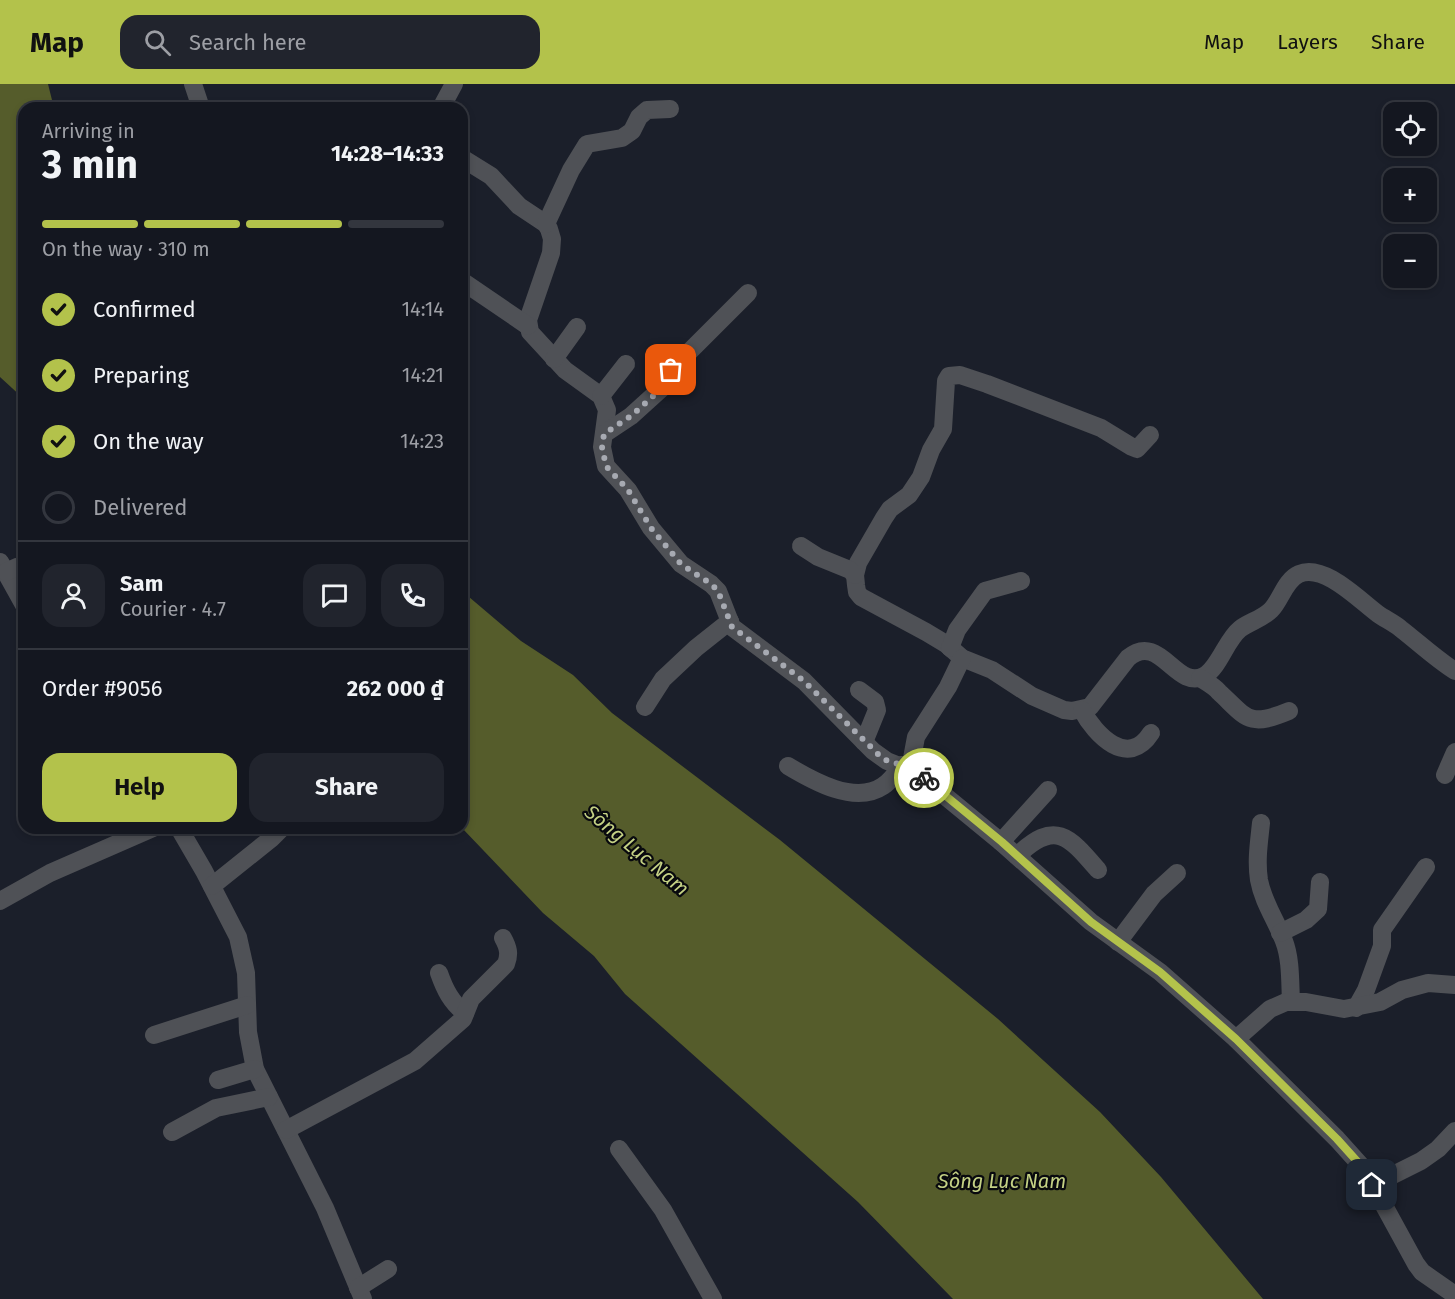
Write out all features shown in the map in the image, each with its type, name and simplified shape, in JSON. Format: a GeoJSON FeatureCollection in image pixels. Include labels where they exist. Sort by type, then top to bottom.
{"type":"FeatureCollection","features":[{"type":"Feature","properties":{"kind":"street"},"geometry":{"type":"LineString","coordinates":[[194,84],[199,102]]}},
{"type":"Feature","properties":{"kind":"street"},"geometry":{"type":"LineString","coordinates":[[444,102],[454,84]]}},
{"type":"Feature","properties":{"kind":"street"},"geometry":{"type":"LineString","coordinates":[[546,224],[571,170],[587,144],[622,138],[632,131],[639,117],[647,110],[670,109]]}},
{"type":"Feature","properties":{"kind":"street"},"geometry":{"type":"LineString","coordinates":[[468,162],[490,176],[519,206],[546,224],[552,239],[551,253],[531,312],[528,326],[530,332],[565,370],[601,396],[607,410],[602,447],[606,466],[628,490],[651,528],[681,564],[718,591],[732,627],[804,681],[883,759],[906,767],[1002,842],[1091,922],[1160,972],[1236,1039],[1337,1139],[1364,1169],[1422,1272],[1455,1295]]}},
{"type":"Feature","properties":{"kind":"street"},"geometry":{"type":"LineString","coordinates":[[468,285],[528,326]]}},
{"type":"Feature","properties":{"kind":"street"},"geometry":{"type":"LineString","coordinates":[[604,434],[631,416],[663,387],[671,370],[748,293]]}},
{"type":"Feature","properties":{"kind":"street"},"geometry":{"type":"LineString","coordinates":[[554,359],[577,327]]}},
{"type":"Feature","properties":{"kind":"street"},"geometry":{"type":"LineString","coordinates":[[601,396],[626,364]]}},
{"type":"Feature","properties":{"kind":"street"},"geometry":{"type":"LineString","coordinates":[[1150,435],[1140,447],[1132,447],[1101,428],[987,384],[960,375],[949,376],[946,381],[943,429],[931,450],[921,477],[909,495],[890,509],[858,563],[855,575],[857,592],[861,597],[926,632],[956,653],[992,670],[1032,696],[1064,710],[1082,710],[1090,707],[1133,653],[1149,651],[1158,655],[1187,678],[1200,678],[1206,675],[1238,630],[1271,609],[1292,579],[1306,572],[1323,575],[1344,587],[1455,671]]}},
{"type":"Feature","properties":{"kind":"street"},"geometry":{"type":"LineString","coordinates":[[801,546],[818,557],[850,570],[855,575]]}},
{"type":"Feature","properties":{"kind":"street"},"geometry":{"type":"LineString","coordinates":[[18,566],[3,567],[18,594]]}},
{"type":"Feature","properties":{"kind":"street"},"geometry":{"type":"LineString","coordinates":[[788,766],[807,778],[850,792],[874,790],[883,786],[906,767],[916,737],[948,687],[956,653],[957,630],[985,591],[1021,581]]}},
{"type":"Feature","properties":{"kind":"street"},"geometry":{"type":"LineString","coordinates":[[645,707],[663,680],[696,648],[730,621]]}},
{"type":"Feature","properties":{"kind":"street"},"geometry":{"type":"LineString","coordinates":[[1200,678],[1218,690],[1246,718],[1261,720],[1289,711]]}},
{"type":"Feature","properties":{"kind":"street"},"geometry":{"type":"LineString","coordinates":[[859,690],[875,702],[877,710],[864,742]]}},
{"type":"Feature","properties":{"kind":"street"},"geometry":{"type":"LineString","coordinates":[[1082,710],[1090,726],[1099,735],[1109,743],[1120,747],[1138,747],[1146,742],[1151,734]]}},
{"type":"Feature","properties":{"kind":"street"},"geometry":{"type":"LineString","coordinates":[[1445,775],[1455,752]]}},
{"type":"Feature","properties":{"kind":"street"},"geometry":{"type":"LineString","coordinates":[[1002,842],[1048,790]]}},
{"type":"Feature","properties":{"kind":"street"},"geometry":{"type":"LineString","coordinates":[[1261,823],[1258,848],[1259,880],[1284,942],[1289,967],[1291,1002]]}},
{"type":"Feature","properties":{"kind":"street"},"geometry":{"type":"LineString","coordinates":[[0,901],[50,873],[139,834]]}},
{"type":"Feature","properties":{"kind":"street"},"geometry":{"type":"LineString","coordinates":[[182,834],[238,937],[246,974],[248,1032],[255,1069],[325,1208],[360,1294],[388,1269]]}},
{"type":"Feature","properties":{"kind":"street"},"geometry":{"type":"LineString","coordinates":[[212,885],[276,834]]}},
{"type":"Feature","properties":{"kind":"street"},"geometry":{"type":"LineString","coordinates":[[1017,856],[1039,838],[1060,837],[1070,839],[1075,843],[1098,870]]}},
{"type":"Feature","properties":{"kind":"street"},"geometry":{"type":"LineString","coordinates":[[1356,1008],[1382,946],[1382,930],[1426,867]]}},
{"type":"Feature","properties":{"kind":"street"},"geometry":{"type":"LineString","coordinates":[[1118,942],[1154,894],[1177,873]]}},
{"type":"Feature","properties":{"kind":"street"},"geometry":{"type":"LineString","coordinates":[[1280,933],[1306,920],[1318,909],[1320,882]]}},
{"type":"Feature","properties":{"kind":"street"},"geometry":{"type":"LineString","coordinates":[[286,1130],[415,1061],[451,1031],[463,1020],[471,999],[507,964],[508,947],[503,938]]}},
{"type":"Feature","properties":{"kind":"street"},"geometry":{"type":"LineString","coordinates":[[439,973],[444,988],[454,1005],[465,1013]]}},
{"type":"Feature","properties":{"kind":"street"},"geometry":{"type":"LineString","coordinates":[[1236,1039],[1270,1008],[1278,1004],[1306,1002],[1330,1008],[1356,1008],[1388,999],[1413,986],[1439,982],[1455,985]]}},
{"type":"Feature","properties":{"kind":"street"},"geometry":{"type":"LineString","coordinates":[[154,1035],[247,1005]]}},
{"type":"Feature","properties":{"kind":"street"},"geometry":{"type":"LineString","coordinates":[[218,1080],[255,1069]]}},
{"type":"Feature","properties":{"kind":"street"},"geometry":{"type":"LineString","coordinates":[[172,1132],[216,1108],[269,1097]]}},
{"type":"Feature","properties":{"kind":"street"},"geometry":{"type":"LineString","coordinates":[[1372,1185],[1421,1161],[1438,1149],[1455,1131]]}},
{"type":"Feature","properties":{"kind":"street"},"geometry":{"type":"LineString","coordinates":[[619,1149],[663,1210],[714,1299]]}},
{"type":"Feature","properties":{"kind":"water"},"geometry":{"type":"Polygon","coordinates":[[[0,84],[48,84],[52,102],[18,102],[18,394],[0,377],[0,84]]]}},
{"type":"Feature","properties":{"kind":"water","name":"Sông Lục Nam"},"geometry":{"type":"Polygon","coordinates":[[[468,596],[521,641],[573,675],[612,713],[780,840],[998,1019],[1100,1112],[1161,1177],[1263,1299],[953,1299],[858,1202],[625,994],[594,956],[543,913],[468,834],[468,596]]]}},
{"type":"Feature","properties":{"kind":"way so far"},"geometry":{"type":"LineString","coordinates":[[671,370],[663,387],[631,416],[604,434],[602,447],[606,466],[638,503],[651,528],[681,564],[718,591],[732,627],[804,681],[883,759],[910,768],[924,778]]}},
{"type":"Feature","properties":{"kind":"route"},"geometry":{"type":"LineString","coordinates":[[924,778],[1002,842],[1091,922],[1160,972],[1236,1039],[1337,1139],[1364,1169],[1372,1185]]}}]}
